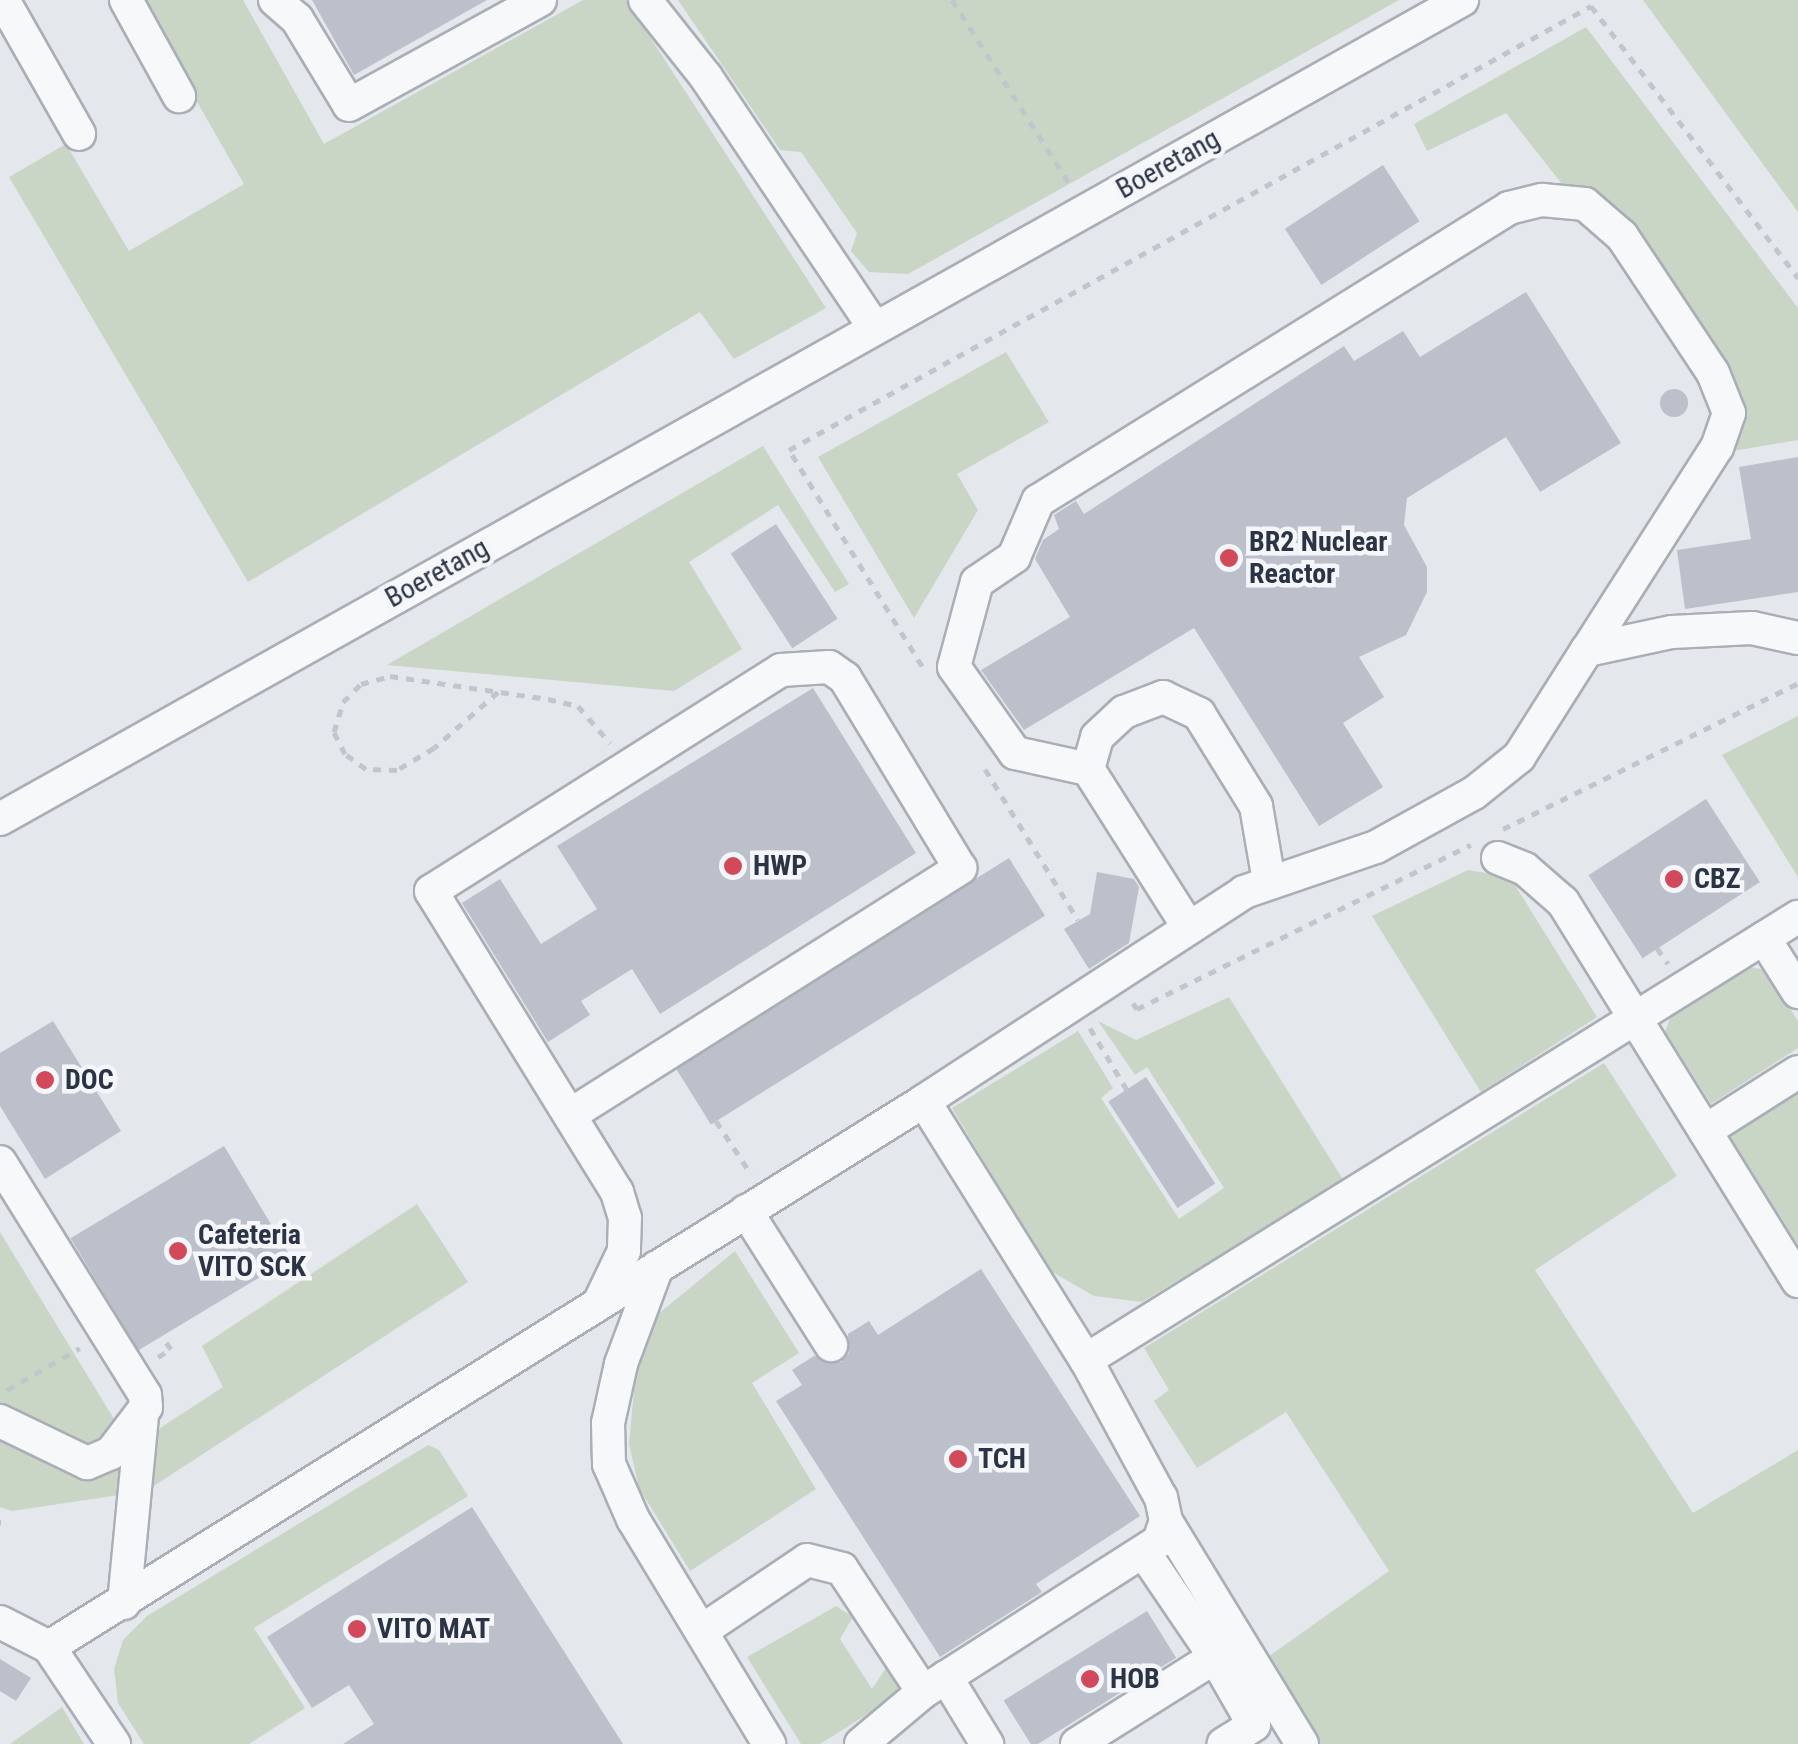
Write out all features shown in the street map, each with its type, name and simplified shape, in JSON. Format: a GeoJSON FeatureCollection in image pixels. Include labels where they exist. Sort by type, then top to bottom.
{"type":"FeatureCollection","features":[{"type":"Feature","properties":{"kind":"street"},"geometry":{"type":"LineString","coordinates":[[4,0],[79,134]]}},
{"type":"Feature","properties":{"kind":"street"},"geometry":{"type":"LineString","coordinates":[[126,0],[180,96]]}},
{"type":"Feature","properties":{"kind":"street"},"geometry":{"type":"LineString","coordinates":[[275,0],[298,18],[349,105],[540,0]]}},
{"type":"Feature","properties":{"kind":"street"},"geometry":{"type":"LineString","coordinates":[[646,0],[874,327]]}},
{"type":"Feature","properties":{"kind":"street","name":"Boeretang"},"geometry":{"type":"LineString","coordinates":[[0,819],[1462,0]]}},
{"type":"Feature","properties":{"kind":"street"},"geometry":{"type":"LineString","coordinates":[[49,1647],[124,1604],[924,1101],[1189,928],[1269,881],[1376,847],[1474,793],[1519,757],[1717,447],[1729,413],[1713,373],[1622,236],[1586,204],[1542,200],[1508,208],[1038,501],[1014,557],[977,582],[954,668],[1015,753],[1088,768],[1189,928]]}},
{"type":"Feature","properties":{"kind":"street"},"geometry":{"type":"LineString","coordinates":[[1588,650],[1672,632],[1752,628],[1798,638]]}},
{"type":"Feature","properties":{"kind":"street"},"geometry":{"type":"LineString","coordinates":[[570,1115],[960,868],[845,678],[829,667],[781,670],[431,891],[570,1115],[625,1218],[624,1251],[598,1305]]}},
{"type":"Feature","properties":{"kind":"street"},"geometry":{"type":"LineString","coordinates":[[1088,768],[1096,738],[1124,712],[1163,697],[1199,714],[1256,806],[1269,881]]}},
{"type":"Feature","properties":{"kind":"street"},"geometry":{"type":"LineString","coordinates":[[1490,844],[1562,902],[1798,1281]]}},
{"type":"Feature","properties":{"kind":"street"},"geometry":{"type":"LineString","coordinates":[[1086,1360],[1798,917]]}},
{"type":"Feature","properties":{"kind":"street"},"geometry":{"type":"LineString","coordinates":[[1764,938],[1798,992]]}},
{"type":"Feature","properties":{"kind":"street"},"geometry":{"type":"LineString","coordinates":[[1705,1130],[1798,1072]]}},
{"type":"Feature","properties":{"kind":"street"},"geometry":{"type":"LineString","coordinates":[[924,1101],[1086,1360],[1161,1498],[1166,1521],[1302,1744]]}},
{"type":"Feature","properties":{"kind":"street"},"geometry":{"type":"LineString","coordinates":[[0,1162],[145,1395],[124,1604]]}},
{"type":"Feature","properties":{"kind":"street"},"geometry":{"type":"LineString","coordinates":[[756,1204],[832,1345]]}},
{"type":"Feature","properties":{"kind":"street"},"geometry":{"type":"LineString","coordinates":[[656,1267],[622,1364],[608,1423],[610,1464],[633,1519],[769,1744]]}},
{"type":"Feature","properties":{"kind":"street"},"geometry":{"type":"LineString","coordinates":[[0,1421],[87,1463],[110,1453],[142,1417]]}},
{"type":"Feature","properties":{"kind":"street"},"geometry":{"type":"LineString","coordinates":[[861,1744],[934,1685],[1145,1554],[1166,1521]]}},
{"type":"Feature","properties":{"kind":"street"},"geometry":{"type":"LineString","coordinates":[[1145,1554],[1215,1657],[1254,1726],[1224,1744]]}},
{"type":"Feature","properties":{"kind":"street"},"geometry":{"type":"LineString","coordinates":[[703,1630],[807,1560],[842,1569],[986,1744]]}},
{"type":"Feature","properties":{"kind":"street"},"geometry":{"type":"LineString","coordinates":[[0,1622],[49,1647],[114,1744]]}},
{"type":"Feature","properties":{"kind":"street"},"geometry":{"type":"LineString","coordinates":[[1077,1744],[1215,1657]]}},
{"type":"Feature","properties":{"kind":"path"},"geometry":{"type":"LineString","coordinates":[[952,0],[1086,209]]}},
{"type":"Feature","properties":{"kind":"path"},"geometry":{"type":"LineString","coordinates":[[924,668],[790,450],[1591,6],[1798,278]]}},
{"type":"Feature","properties":{"kind":"path"},"geometry":{"type":"LineString","coordinates":[[498,692],[434,748],[397,770],[366,769],[344,754],[334,732],[342,702],[362,684],[390,676],[498,692],[578,706],[625,766]]}},
{"type":"Feature","properties":{"kind":"path"},"geometry":{"type":"LineString","coordinates":[[1117,975],[1137,1009],[1490,844],[1798,684]]}},
{"type":"Feature","properties":{"kind":"path"},"geometry":{"type":"LineString","coordinates":[[975,752],[1078,920]]}},
{"type":"Feature","properties":{"kind":"path"},"geometry":{"type":"LineString","coordinates":[[1075,1002],[1127,1090]]}},
{"type":"Feature","properties":{"kind":"path"},"geometry":{"type":"LineString","coordinates":[[716,1121],[756,1204]]}},
{"type":"Feature","properties":{"kind":"path"},"geometry":{"type":"LineString","coordinates":[[0,1394],[107,1333]]}},
{"type":"Feature","properties":{"kind":"green space"},"geometry":{"type":"Polygon","coordinates":[[[139,0],[243,0],[324,144],[583,0],[626,0],[826,308],[734,359],[700,312],[248,582],[9,177],[66,144],[129,251],[244,184],[139,0]]]}},
{"type":"Feature","properties":{"kind":"green space"},"geometry":{"type":"Polygon","coordinates":[[[678,0],[1399,0],[908,274],[869,272],[851,251],[857,233],[801,152],[780,150],[678,0]]]}},
{"type":"Feature","properties":{"kind":"green space"},"geometry":{"type":"Polygon","coordinates":[[[1643,0],[1798,0],[1798,212],[1643,0]]]}},
{"type":"Feature","properties":{"kind":"green space"},"geometry":{"type":"Polygon","coordinates":[[[1586,27],[1798,308],[1798,440],[1733,451],[1742,402],[1590,190],[1562,184],[1506,113],[1427,151],[1414,124],[1586,27]]]}},
{"type":"Feature","properties":{"kind":"green space"},"geometry":{"type":"Polygon","coordinates":[[[1006,352],[1049,422],[957,474],[978,510],[914,618],[818,457],[1006,352]]]}},
{"type":"Feature","properties":{"kind":"green space"},"geometry":{"type":"Polygon","coordinates":[[[763,446],[849,584],[835,592],[778,505],[689,562],[742,649],[674,691],[387,665],[763,446]]]}},
{"type":"Feature","properties":{"kind":"green space"},"geometry":{"type":"Polygon","coordinates":[[[1798,716],[1798,877],[1722,755],[1798,716]]]}},
{"type":"Feature","properties":{"kind":"green space"},"geometry":{"type":"Polygon","coordinates":[[[1468,870],[1510,877],[1597,1017],[1481,1092],[1372,916],[1468,870]]]}},
{"type":"Feature","properties":{"kind":"green space"},"geometry":{"type":"Polygon","coordinates":[[[1744,966],[1765,970],[1798,1021],[1798,1048],[1711,1104],[1665,1032],[1673,1010],[1744,966]]]}},
{"type":"Feature","properties":{"kind":"green space"},"geometry":{"type":"Polygon","coordinates":[[[1229,997],[1344,1181],[1142,1302],[1094,1296],[1049,1270],[952,1108],[1078,1031],[1113,1088],[1101,1098],[1179,1219],[1224,1188],[1147,1067],[1135,1075],[1098,1021],[1136,1040],[1229,997]]]}},
{"type":"Feature","properties":{"kind":"green space"},"geometry":{"type":"Polygon","coordinates":[[[1604,1063],[1677,1176],[1535,1270],[1693,1513],[1798,1450],[1798,1744],[1283,1744],[1241,1676],[1389,1571],[1286,1412],[1197,1468],[1154,1401],[1169,1390],[1144,1348],[1604,1063]]]}},
{"type":"Feature","properties":{"kind":"green space"},"geometry":{"type":"Polygon","coordinates":[[[1798,1093],[1798,1245],[1730,1136],[1798,1093]]]}},
{"type":"Feature","properties":{"kind":"green space"},"geometry":{"type":"Polygon","coordinates":[[[417,1204],[468,1282],[146,1491],[12,1511],[0,1507],[0,1232],[131,1447],[223,1387],[202,1346],[417,1204]]]}},
{"type":"Feature","properties":{"kind":"green space"},"geometry":{"type":"Polygon","coordinates":[[[735,1251],[799,1353],[752,1383],[816,1489],[690,1571],[639,1488],[629,1444],[636,1369],[652,1319],[735,1251]]]}},
{"type":"Feature","properties":{"kind":"green space"},"geometry":{"type":"Polygon","coordinates":[[[428,1445],[439,1450],[468,1496],[254,1628],[305,1708],[249,1744],[144,1744],[118,1703],[114,1669],[123,1640],[147,1616],[428,1445]]]}},
{"type":"Feature","properties":{"kind":"green space"},"geometry":{"type":"Polygon","coordinates":[[[836,1606],[853,1617],[840,1639],[872,1689],[886,1668],[901,1693],[820,1744],[801,1744],[747,1657],[836,1606]]]}},
{"type":"Feature","properties":{"kind":"green space"},"geometry":{"type":"Polygon","coordinates":[[[62,1707],[84,1744],[10,1744],[62,1707]]]}},
{"type":"Feature","properties":{"kind":"building"},"geometry":{"type":"Polygon","coordinates":[[[312,0],[487,0],[354,75],[312,0]]]}},
{"type":"Feature","properties":{"kind":"building"},"geometry":{"type":"Polygon","coordinates":[[[1383,165],[1419,221],[1321,285],[1285,229],[1383,165]]]}},
{"type":"Feature","properties":{"kind":"building","name":"BR2 Nuclear Reactor"},"geometry":{"type":"Polygon","coordinates":[[[1526,292],[1621,443],[1540,492],[1506,437],[1407,498],[1404,525],[1427,567],[1427,592],[1406,635],[1359,657],[1384,697],[1343,723],[1383,787],[1319,826],[1194,628],[1024,730],[981,670],[1070,617],[1035,559],[1043,540],[1059,529],[1054,515],[1076,501],[1084,514],[1344,346],[1354,361],[1403,331],[1420,357],[1526,292]]]}},
{"type":"Feature","properties":{"kind":"building"},"geometry":{"type":"Polygon","coordinates":[[[1674,389],[1684,393],[1688,403],[1684,413],[1674,417],[1664,413],[1660,403],[1664,393],[1674,389]]]}},
{"type":"Feature","properties":{"kind":"building"},"geometry":{"type":"Polygon","coordinates":[[[1798,457],[1798,592],[1685,609],[1677,550],[1751,539],[1739,467],[1798,457]]]}},
{"type":"Feature","properties":{"kind":"building"},"geometry":{"type":"Polygon","coordinates":[[[776,524],[838,619],[792,648],[731,553],[776,524]]]}},
{"type":"Feature","properties":{"kind":"building","name":"HWP"},"geometry":{"type":"Polygon","coordinates":[[[813,688],[916,853],[660,1014],[632,969],[581,1001],[590,1015],[548,1042],[462,903],[500,879],[541,944],[597,909],[557,846],[813,688]]]}},
{"type":"Feature","properties":{"kind":"building","name":"CBZ"},"geometry":{"type":"Polygon","coordinates":[[[1706,799],[1760,882],[1643,958],[1589,875],[1706,799]]]}},
{"type":"Feature","properties":{"kind":"building"},"geometry":{"type":"Polygon","coordinates":[[[1009,858],[1045,916],[711,1124],[675,1067],[1009,858]]]}},
{"type":"Feature","properties":{"kind":"building"},"geometry":{"type":"Polygon","coordinates":[[[1097,872],[1134,879],[1139,887],[1129,943],[1089,969],[1064,929],[1090,914],[1097,872]]]}},
{"type":"Feature","properties":{"kind":"building","name":"DOC"},"geometry":{"type":"Polygon","coordinates":[[[53,1021],[121,1131],[45,1179],[0,1106],[0,1053],[53,1021]]]}},
{"type":"Feature","properties":{"kind":"building"},"geometry":{"type":"Polygon","coordinates":[[[1146,1077],[1215,1184],[1177,1208],[1108,1102],[1146,1077]]]}},
{"type":"Feature","properties":{"kind":"building","name":"Cafeteria VITO SCK"},"geometry":{"type":"Polygon","coordinates":[[[224,1146],[291,1258],[138,1350],[71,1238],[224,1146]]]}},
{"type":"Feature","properties":{"kind":"building","name":"TCH"},"geometry":{"type":"Polygon","coordinates":[[[981,1269],[1140,1516],[1036,1584],[1042,1592],[940,1657],[776,1401],[802,1385],[792,1370],[814,1356],[841,1362],[849,1353],[848,1334],[869,1321],[878,1335],[981,1269]]]}},
{"type":"Feature","properties":{"kind":"building","name":"VITO MAT"},"geometry":{"type":"Polygon","coordinates":[[[472,1507],[623,1744],[343,1744],[374,1724],[349,1685],[312,1708],[267,1637],[472,1507]]]}},
{"type":"Feature","properties":{"kind":"building","name":"HOB"},"geometry":{"type":"Polygon","coordinates":[[[1147,1611],[1176,1658],[1038,1744],[1031,1744],[1004,1701],[1147,1611]]]}},
{"type":"Feature","properties":{"kind":"building"},"geometry":{"type":"Polygon","coordinates":[[[0,1659],[31,1678],[16,1701],[0,1691],[0,1659]]]}},
{"type":"Feature","properties":{"kind":"place","name":"BR2 Nuclear Reactor"},"geometry":{"type":"Point","coordinates":[1229,558]}},
{"type":"Feature","properties":{"kind":"place","name":"HWP"},"geometry":{"type":"Point","coordinates":[733,866]}},
{"type":"Feature","properties":{"kind":"place","name":"CBZ"},"geometry":{"type":"Point","coordinates":[1674,879]}},
{"type":"Feature","properties":{"kind":"place","name":"DOC"},"geometry":{"type":"Point","coordinates":[45,1080]}},
{"type":"Feature","properties":{"kind":"place","name":"Cafeteria VITO SCK"},"geometry":{"type":"Point","coordinates":[178,1251]}},
{"type":"Feature","properties":{"kind":"place","name":"TCH"},"geometry":{"type":"Point","coordinates":[958,1459]}},
{"type":"Feature","properties":{"kind":"place","name":"VITO MAT"},"geometry":{"type":"Point","coordinates":[357,1629]}},
{"type":"Feature","properties":{"kind":"place","name":"HOB"},"geometry":{"type":"Point","coordinates":[1090,1679]}}]}
